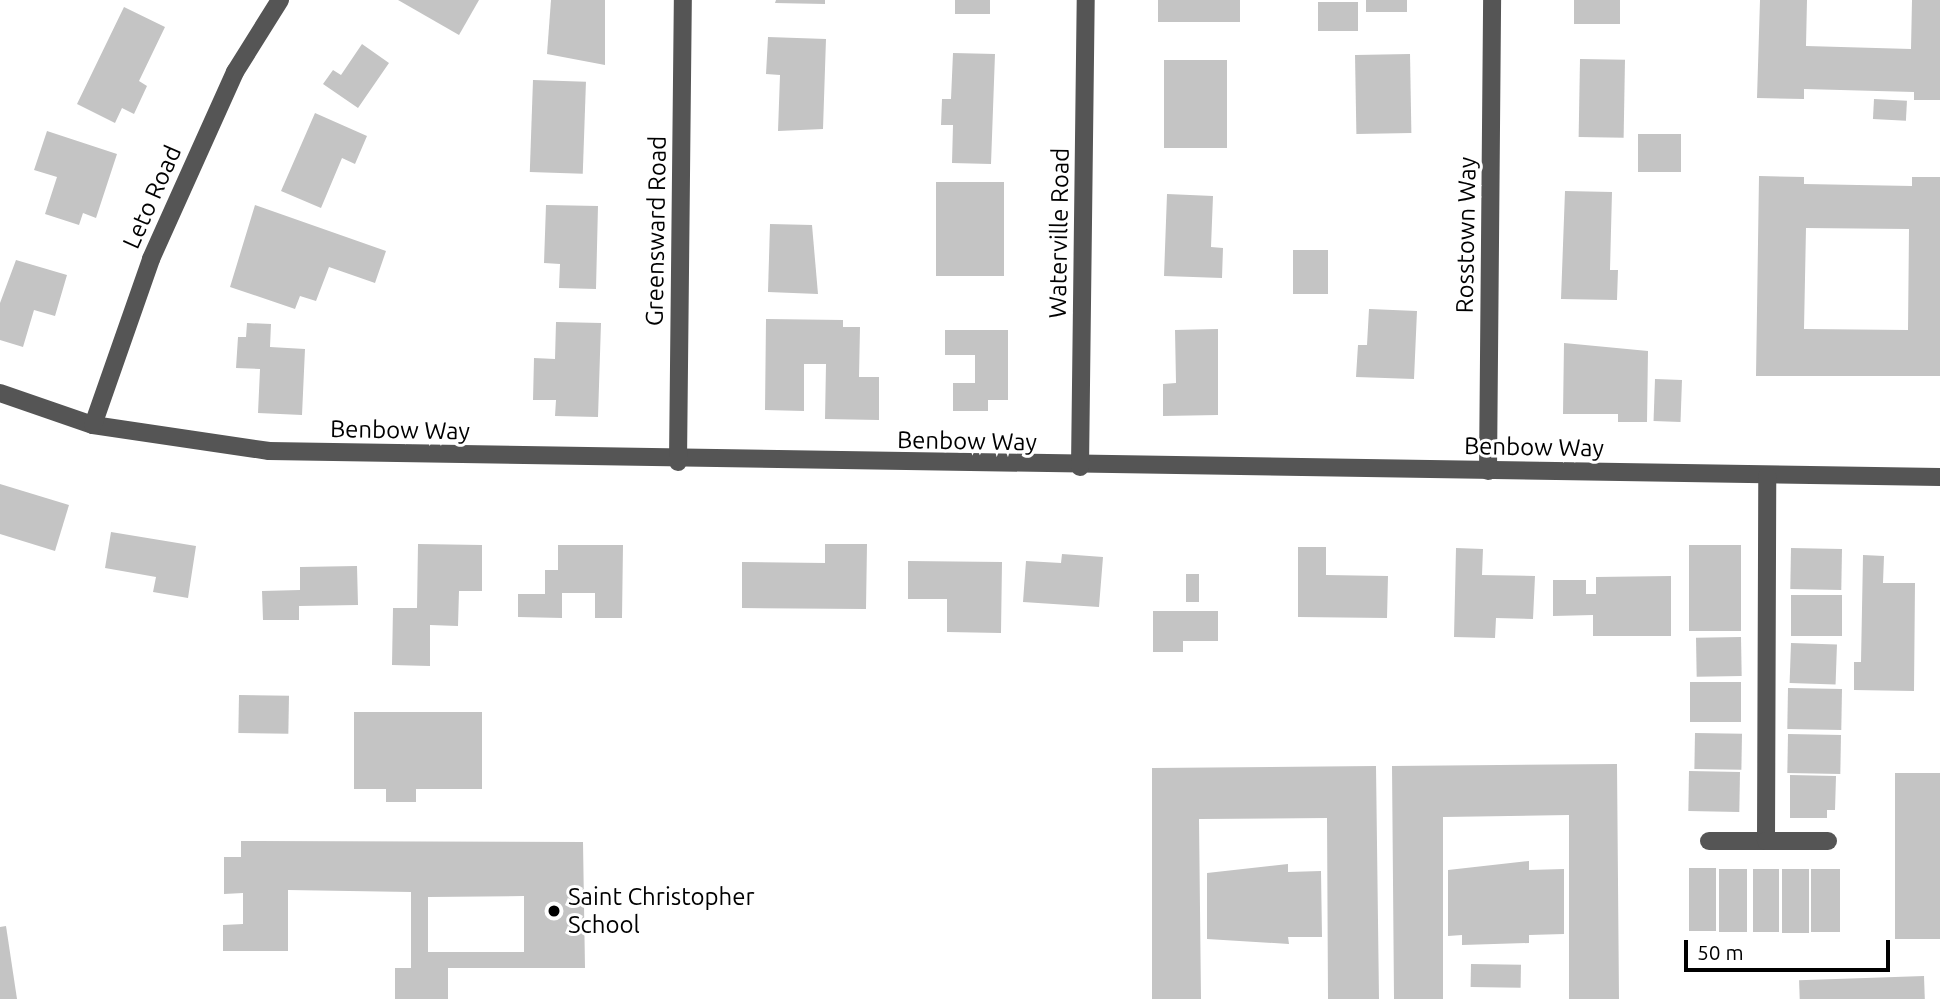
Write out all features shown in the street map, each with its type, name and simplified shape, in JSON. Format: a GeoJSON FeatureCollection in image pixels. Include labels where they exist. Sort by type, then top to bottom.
{"type":"FeatureCollection","features":[{"type":"Feature","properties":{"kind":"street","name":"Leto Road"},"geometry":{"type":"LineString","coordinates":[[93,425],[151,259],[235,72],[281,0]]}},
{"type":"Feature","properties":{"kind":"street","name":"Greensward Road"},"geometry":{"type":"LineString","coordinates":[[678,462],[683,0]]}},
{"type":"Feature","properties":{"kind":"street","name":"Waterville Road"},"geometry":{"type":"LineString","coordinates":[[1080,467],[1086,0]]}},
{"type":"Feature","properties":{"kind":"street","name":"Rosstown Way"},"geometry":{"type":"LineString","coordinates":[[1488,471],[1492,0]]}},
{"type":"Feature","properties":{"kind":"street","name":"Benbow Way"},"geometry":{"type":"LineString","coordinates":[[0,393],[93,425],[269,452],[678,462],[1940,477]]}},
{"type":"Feature","properties":{"kind":"street"},"geometry":{"type":"LineString","coordinates":[[1766,841],[1767,476]]}},
{"type":"Feature","properties":{"kind":"street"},"geometry":{"type":"LineString","coordinates":[[1709,841],[1828,841]]}},
{"type":"Feature","properties":{"kind":"building"},"geometry":{"type":"Polygon","coordinates":[[[398,0],[479,0],[459,35],[398,0]]]}},
{"type":"Feature","properties":{"kind":"building"},"geometry":{"type":"Polygon","coordinates":[[[551,0],[605,0],[605,65],[547,54],[551,0]]]}},
{"type":"Feature","properties":{"kind":"building"},"geometry":{"type":"Polygon","coordinates":[[[776,0],[825,0],[825,4],[775,3],[776,0]]]}},
{"type":"Feature","properties":{"kind":"building"},"geometry":{"type":"Polygon","coordinates":[[[955,0],[990,0],[990,14],[955,14],[955,0]]]}},
{"type":"Feature","properties":{"kind":"building"},"geometry":{"type":"Polygon","coordinates":[[[1158,0],[1240,0],[1240,22],[1158,22],[1158,0]]]}},
{"type":"Feature","properties":{"kind":"building"},"geometry":{"type":"Polygon","coordinates":[[[1366,0],[1407,0],[1407,12],[1366,12],[1366,0]]]}},
{"type":"Feature","properties":{"kind":"building"},"geometry":{"type":"Polygon","coordinates":[[[1574,0],[1620,0],[1620,24],[1574,24],[1574,0]]]}},
{"type":"Feature","properties":{"kind":"building"},"geometry":{"type":"Polygon","coordinates":[[[1760,0],[1807,0],[1806,46],[1911,49],[1912,0],[1940,0],[1940,100],[1914,100],[1914,92],[1804,89],[1804,99],[1757,98],[1760,0]]]}},
{"type":"Feature","properties":{"kind":"building"},"geometry":{"type":"Polygon","coordinates":[[[1318,2],[1358,2],[1358,31],[1318,31],[1318,2]]]}},
{"type":"Feature","properties":{"kind":"building"},"geometry":{"type":"Polygon","coordinates":[[[124,7],[165,27],[139,81],[147,86],[134,114],[122,108],[115,123],[77,104],[124,7]]]}},
{"type":"Feature","properties":{"kind":"building"},"geometry":{"type":"Polygon","coordinates":[[[768,37],[826,39],[823,129],[778,131],[780,75],[766,74],[768,37]]]}},
{"type":"Feature","properties":{"kind":"building"},"geometry":{"type":"Polygon","coordinates":[[[362,44],[389,63],[358,108],[323,84],[333,70],[341,75],[362,44]]]}},
{"type":"Feature","properties":{"kind":"building"},"geometry":{"type":"Polygon","coordinates":[[[953,53],[995,54],[991,164],[952,163],[953,125],[941,125],[942,99],[951,99],[953,53]]]}},
{"type":"Feature","properties":{"kind":"building"},"geometry":{"type":"Polygon","coordinates":[[[1410,54],[1411,133],[1356,134],[1355,55],[1410,54]]]}},
{"type":"Feature","properties":{"kind":"building"},"geometry":{"type":"Polygon","coordinates":[[[1580,59],[1625,60],[1624,138],[1579,137],[1580,59]]]}},
{"type":"Feature","properties":{"kind":"building"},"geometry":{"type":"Polygon","coordinates":[[[1164,60],[1227,60],[1227,148],[1164,148],[1164,60]]]}},
{"type":"Feature","properties":{"kind":"building"},"geometry":{"type":"Polygon","coordinates":[[[533,80],[586,82],[583,174],[530,172],[533,80]]]}},
{"type":"Feature","properties":{"kind":"building"},"geometry":{"type":"Polygon","coordinates":[[[1874,99],[1907,101],[1906,121],[1873,119],[1874,99]]]}},
{"type":"Feature","properties":{"kind":"building"},"geometry":{"type":"Polygon","coordinates":[[[315,113],[367,136],[355,164],[342,158],[321,208],[281,191],[315,113]]]}},
{"type":"Feature","properties":{"kind":"building"},"geometry":{"type":"Polygon","coordinates":[[[47,131],[117,154],[96,218],[83,213],[79,225],[45,214],[57,177],[34,170],[47,131]]]}},
{"type":"Feature","properties":{"kind":"building"},"geometry":{"type":"Polygon","coordinates":[[[1638,134],[1681,134],[1681,172],[1638,172],[1638,134]]]}},
{"type":"Feature","properties":{"kind":"building"},"geometry":{"type":"Polygon","coordinates":[[[1759,176],[1804,177],[1804,184],[1912,186],[1912,177],[1940,177],[1940,376],[1756,376],[1759,176]],[[1806,228],[1804,329],[1908,330],[1909,229],[1806,228]]]}},
{"type":"Feature","properties":{"kind":"building"},"geometry":{"type":"Polygon","coordinates":[[[936,182],[1004,182],[1004,276],[936,276],[936,182]]]}},
{"type":"Feature","properties":{"kind":"building"},"geometry":{"type":"Polygon","coordinates":[[[1565,191],[1612,192],[1610,270],[1618,270],[1617,300],[1561,299],[1565,191]]]}},
{"type":"Feature","properties":{"kind":"building"},"geometry":{"type":"Polygon","coordinates":[[[1167,194],[1213,196],[1211,247],[1223,248],[1222,278],[1164,276],[1167,194]]]}},
{"type":"Feature","properties":{"kind":"building"},"geometry":{"type":"Polygon","coordinates":[[[255,205],[386,251],[375,283],[329,267],[316,301],[300,296],[295,309],[230,287],[255,205]]]}},
{"type":"Feature","properties":{"kind":"building"},"geometry":{"type":"Polygon","coordinates":[[[546,205],[598,206],[596,289],[559,288],[560,264],[544,263],[546,205]]]}},
{"type":"Feature","properties":{"kind":"building"},"geometry":{"type":"Polygon","coordinates":[[[770,224],[812,225],[818,294],[768,292],[770,224]]]}},
{"type":"Feature","properties":{"kind":"building"},"geometry":{"type":"Polygon","coordinates":[[[1293,250],[1328,250],[1328,294],[1293,294],[1293,250]]]}},
{"type":"Feature","properties":{"kind":"building"},"geometry":{"type":"Polygon","coordinates":[[[16,260],[67,275],[55,316],[34,310],[23,347],[0,340],[0,303],[16,260]]]}},
{"type":"Feature","properties":{"kind":"building"},"geometry":{"type":"Polygon","coordinates":[[[1369,309],[1417,311],[1414,379],[1356,377],[1358,345],[1367,345],[1369,309]]]}},
{"type":"Feature","properties":{"kind":"building"},"geometry":{"type":"Polygon","coordinates":[[[766,319],[843,320],[843,327],[860,327],[859,377],[879,377],[879,420],[825,419],[826,364],[804,364],[804,411],[765,410],[766,319]]]}},
{"type":"Feature","properties":{"kind":"building"},"geometry":{"type":"Polygon","coordinates":[[[556,322],[601,323],[598,417],[555,416],[556,400],[533,400],[534,358],[555,359],[556,322]]]}},
{"type":"Feature","properties":{"kind":"building"},"geometry":{"type":"Polygon","coordinates":[[[247,323],[271,324],[270,347],[305,349],[302,415],[258,413],[260,369],[236,368],[238,337],[246,337],[247,323]]]}},
{"type":"Feature","properties":{"kind":"building"},"geometry":{"type":"Polygon","coordinates":[[[1218,329],[1218,415],[1163,416],[1163,384],[1176,383],[1175,330],[1218,329]]]}},
{"type":"Feature","properties":{"kind":"building"},"geometry":{"type":"Polygon","coordinates":[[[945,330],[1008,330],[1008,400],[988,400],[988,411],[953,411],[953,383],[975,383],[975,355],[945,355],[945,330]]]}},
{"type":"Feature","properties":{"kind":"building"},"geometry":{"type":"Polygon","coordinates":[[[1564,343],[1648,351],[1647,422],[1618,422],[1618,414],[1563,414],[1564,343]]]}},
{"type":"Feature","properties":{"kind":"building"},"geometry":{"type":"Polygon","coordinates":[[[1655,379],[1682,380],[1681,422],[1654,421],[1655,379]]]}},
{"type":"Feature","properties":{"kind":"building"},"geometry":{"type":"Polygon","coordinates":[[[0,484],[69,505],[55,551],[0,534],[0,484]]]}},
{"type":"Feature","properties":{"kind":"building"},"geometry":{"type":"Polygon","coordinates":[[[111,532],[196,546],[188,598],[153,592],[156,577],[105,568],[111,532]]]}},
{"type":"Feature","properties":{"kind":"building"},"geometry":{"type":"Polygon","coordinates":[[[418,544],[482,545],[482,591],[459,591],[458,626],[430,625],[430,666],[392,665],[393,608],[417,608],[418,544]]]}},
{"type":"Feature","properties":{"kind":"building"},"geometry":{"type":"Polygon","coordinates":[[[825,544],[867,544],[866,609],[742,608],[742,562],[825,563],[825,544]]]}},
{"type":"Feature","properties":{"kind":"building"},"geometry":{"type":"Polygon","coordinates":[[[558,545],[623,545],[622,618],[595,618],[595,593],[562,593],[562,618],[518,617],[518,594],[545,594],[545,570],[558,570],[558,545]]]}},
{"type":"Feature","properties":{"kind":"building"},"geometry":{"type":"Polygon","coordinates":[[[1689,545],[1741,545],[1741,631],[1689,631],[1689,545]]]}},
{"type":"Feature","properties":{"kind":"building"},"geometry":{"type":"Polygon","coordinates":[[[1298,547],[1326,547],[1326,575],[1388,576],[1387,618],[1298,617],[1298,547]]]}},
{"type":"Feature","properties":{"kind":"building"},"geometry":{"type":"Polygon","coordinates":[[[1456,548],[1483,549],[1482,575],[1535,576],[1533,619],[1496,618],[1495,638],[1454,637],[1456,548]]]}},
{"type":"Feature","properties":{"kind":"building"},"geometry":{"type":"Polygon","coordinates":[[[1791,548],[1842,549],[1841,590],[1790,589],[1791,548]]]}},
{"type":"Feature","properties":{"kind":"building"},"geometry":{"type":"Polygon","coordinates":[[[1062,554],[1103,557],[1099,607],[1023,602],[1026,561],[1061,563],[1062,554]]]}},
{"type":"Feature","properties":{"kind":"building"},"geometry":{"type":"Polygon","coordinates":[[[1863,555],[1884,556],[1883,583],[1915,583],[1914,691],[1854,690],[1854,662],[1861,662],[1863,555]]]}},
{"type":"Feature","properties":{"kind":"building"},"geometry":{"type":"Polygon","coordinates":[[[908,561],[1002,562],[1001,633],[947,632],[947,599],[908,599],[908,561]]]}},
{"type":"Feature","properties":{"kind":"building"},"geometry":{"type":"Polygon","coordinates":[[[357,566],[358,605],[299,606],[299,620],[263,620],[262,591],[300,590],[300,567],[357,566]]]}},
{"type":"Feature","properties":{"kind":"building"},"geometry":{"type":"Polygon","coordinates":[[[1186,574],[1199,574],[1199,602],[1186,602],[1186,574]]]}},
{"type":"Feature","properties":{"kind":"building"},"geometry":{"type":"Polygon","coordinates":[[[1671,576],[1671,636],[1593,636],[1593,615],[1553,616],[1553,580],[1586,580],[1586,594],[1596,594],[1596,577],[1671,576]]]}},
{"type":"Feature","properties":{"kind":"building"},"geometry":{"type":"Polygon","coordinates":[[[1791,595],[1842,595],[1842,636],[1791,636],[1791,595]]]}},
{"type":"Feature","properties":{"kind":"building"},"geometry":{"type":"Polygon","coordinates":[[[1153,611],[1218,611],[1218,641],[1183,641],[1183,652],[1153,652],[1153,611]]]}},
{"type":"Feature","properties":{"kind":"building"},"geometry":{"type":"Polygon","coordinates":[[[1741,637],[1742,676],[1697,677],[1696,638],[1741,637]]]}},
{"type":"Feature","properties":{"kind":"building"},"geometry":{"type":"Polygon","coordinates":[[[1791,643],[1837,645],[1836,685],[1790,683],[1791,643]]]}},
{"type":"Feature","properties":{"kind":"building"},"geometry":{"type":"Polygon","coordinates":[[[1690,682],[1741,682],[1741,722],[1690,722],[1690,682]]]}},
{"type":"Feature","properties":{"kind":"building"},"geometry":{"type":"Polygon","coordinates":[[[1788,688],[1842,689],[1841,730],[1787,729],[1788,688]]]}},
{"type":"Feature","properties":{"kind":"building"},"geometry":{"type":"Polygon","coordinates":[[[239,695],[289,696],[288,734],[238,733],[239,695]]]}},
{"type":"Feature","properties":{"kind":"building"},"geometry":{"type":"Polygon","coordinates":[[[354,712],[482,712],[482,789],[416,789],[416,802],[386,802],[386,789],[354,789],[354,712]]]}},
{"type":"Feature","properties":{"kind":"building"},"geometry":{"type":"Polygon","coordinates":[[[1695,733],[1742,734],[1741,770],[1694,769],[1695,733]]]}},
{"type":"Feature","properties":{"kind":"building"},"geometry":{"type":"Polygon","coordinates":[[[1788,734],[1841,735],[1840,774],[1787,773],[1788,734]]]}},
{"type":"Feature","properties":{"kind":"building"},"geometry":{"type":"Polygon","coordinates":[[[1617,764],[1619,999],[1569,999],[1569,815],[1443,817],[1443,999],[1394,999],[1392,766],[1617,764]]]}},
{"type":"Feature","properties":{"kind":"building"},"geometry":{"type":"Polygon","coordinates":[[[1376,766],[1379,999],[1328,999],[1327,818],[1199,819],[1201,999],[1152,999],[1152,768],[1376,766]]]}},
{"type":"Feature","properties":{"kind":"building"},"geometry":{"type":"Polygon","coordinates":[[[1689,771],[1740,772],[1739,812],[1688,811],[1689,771]]]}},
{"type":"Feature","properties":{"kind":"building"},"geometry":{"type":"Polygon","coordinates":[[[1895,773],[1940,773],[1940,939],[1895,939],[1895,773]]]}},
{"type":"Feature","properties":{"kind":"building"},"geometry":{"type":"Polygon","coordinates":[[[1790,775],[1836,776],[1835,810],[1827,810],[1827,818],[1790,818],[1790,775]]]}},
{"type":"Feature","properties":{"kind":"building","name":"Saint Christopher School"},"geometry":{"type":"Polygon","coordinates":[[[241,841],[583,842],[585,968],[448,968],[448,999],[395,999],[395,968],[411,968],[411,892],[288,890],[288,951],[223,951],[223,925],[243,924],[243,893],[224,894],[224,857],[241,857],[241,841]],[[524,896],[428,897],[428,952],[524,952],[524,896]]]}},
{"type":"Feature","properties":{"kind":"building"},"geometry":{"type":"Polygon","coordinates":[[[1529,861],[1529,870],[1564,869],[1564,934],[1529,935],[1529,943],[1462,945],[1462,935],[1448,936],[1448,870],[1529,861]]]}},
{"type":"Feature","properties":{"kind":"building"},"geometry":{"type":"Polygon","coordinates":[[[1288,864],[1288,872],[1321,871],[1322,937],[1288,937],[1289,944],[1207,939],[1207,873],[1288,864]]]}},
{"type":"Feature","properties":{"kind":"building"},"geometry":{"type":"Polygon","coordinates":[[[1689,868],[1716,868],[1716,931],[1689,931],[1689,868]]]}},
{"type":"Feature","properties":{"kind":"building"},"geometry":{"type":"Polygon","coordinates":[[[1719,869],[1747,869],[1747,932],[1719,932],[1719,869]]]}},
{"type":"Feature","properties":{"kind":"building"},"geometry":{"type":"Polygon","coordinates":[[[1753,869],[1779,869],[1779,932],[1753,932],[1753,869]]]}},
{"type":"Feature","properties":{"kind":"building"},"geometry":{"type":"Polygon","coordinates":[[[1782,869],[1809,869],[1809,933],[1782,933],[1782,869]]]}},
{"type":"Feature","properties":{"kind":"building"},"geometry":{"type":"Polygon","coordinates":[[[1811,869],[1840,869],[1840,932],[1811,932],[1811,869]]]}},
{"type":"Feature","properties":{"kind":"building"},"geometry":{"type":"Polygon","coordinates":[[[6,926],[17,999],[0,999],[0,927],[6,926]]]}},
{"type":"Feature","properties":{"kind":"building"},"geometry":{"type":"Polygon","coordinates":[[[1471,964],[1521,965],[1521,988],[1471,987],[1471,964]]]}},
{"type":"Feature","properties":{"kind":"building"},"geometry":{"type":"Polygon","coordinates":[[[1924,976],[1925,999],[1800,999],[1799,980],[1924,976]]]}},
{"type":"Feature","properties":{"kind":"place","name":"Saint Christopher School"},"geometry":{"type":"Point","coordinates":[554,911]}}]}
